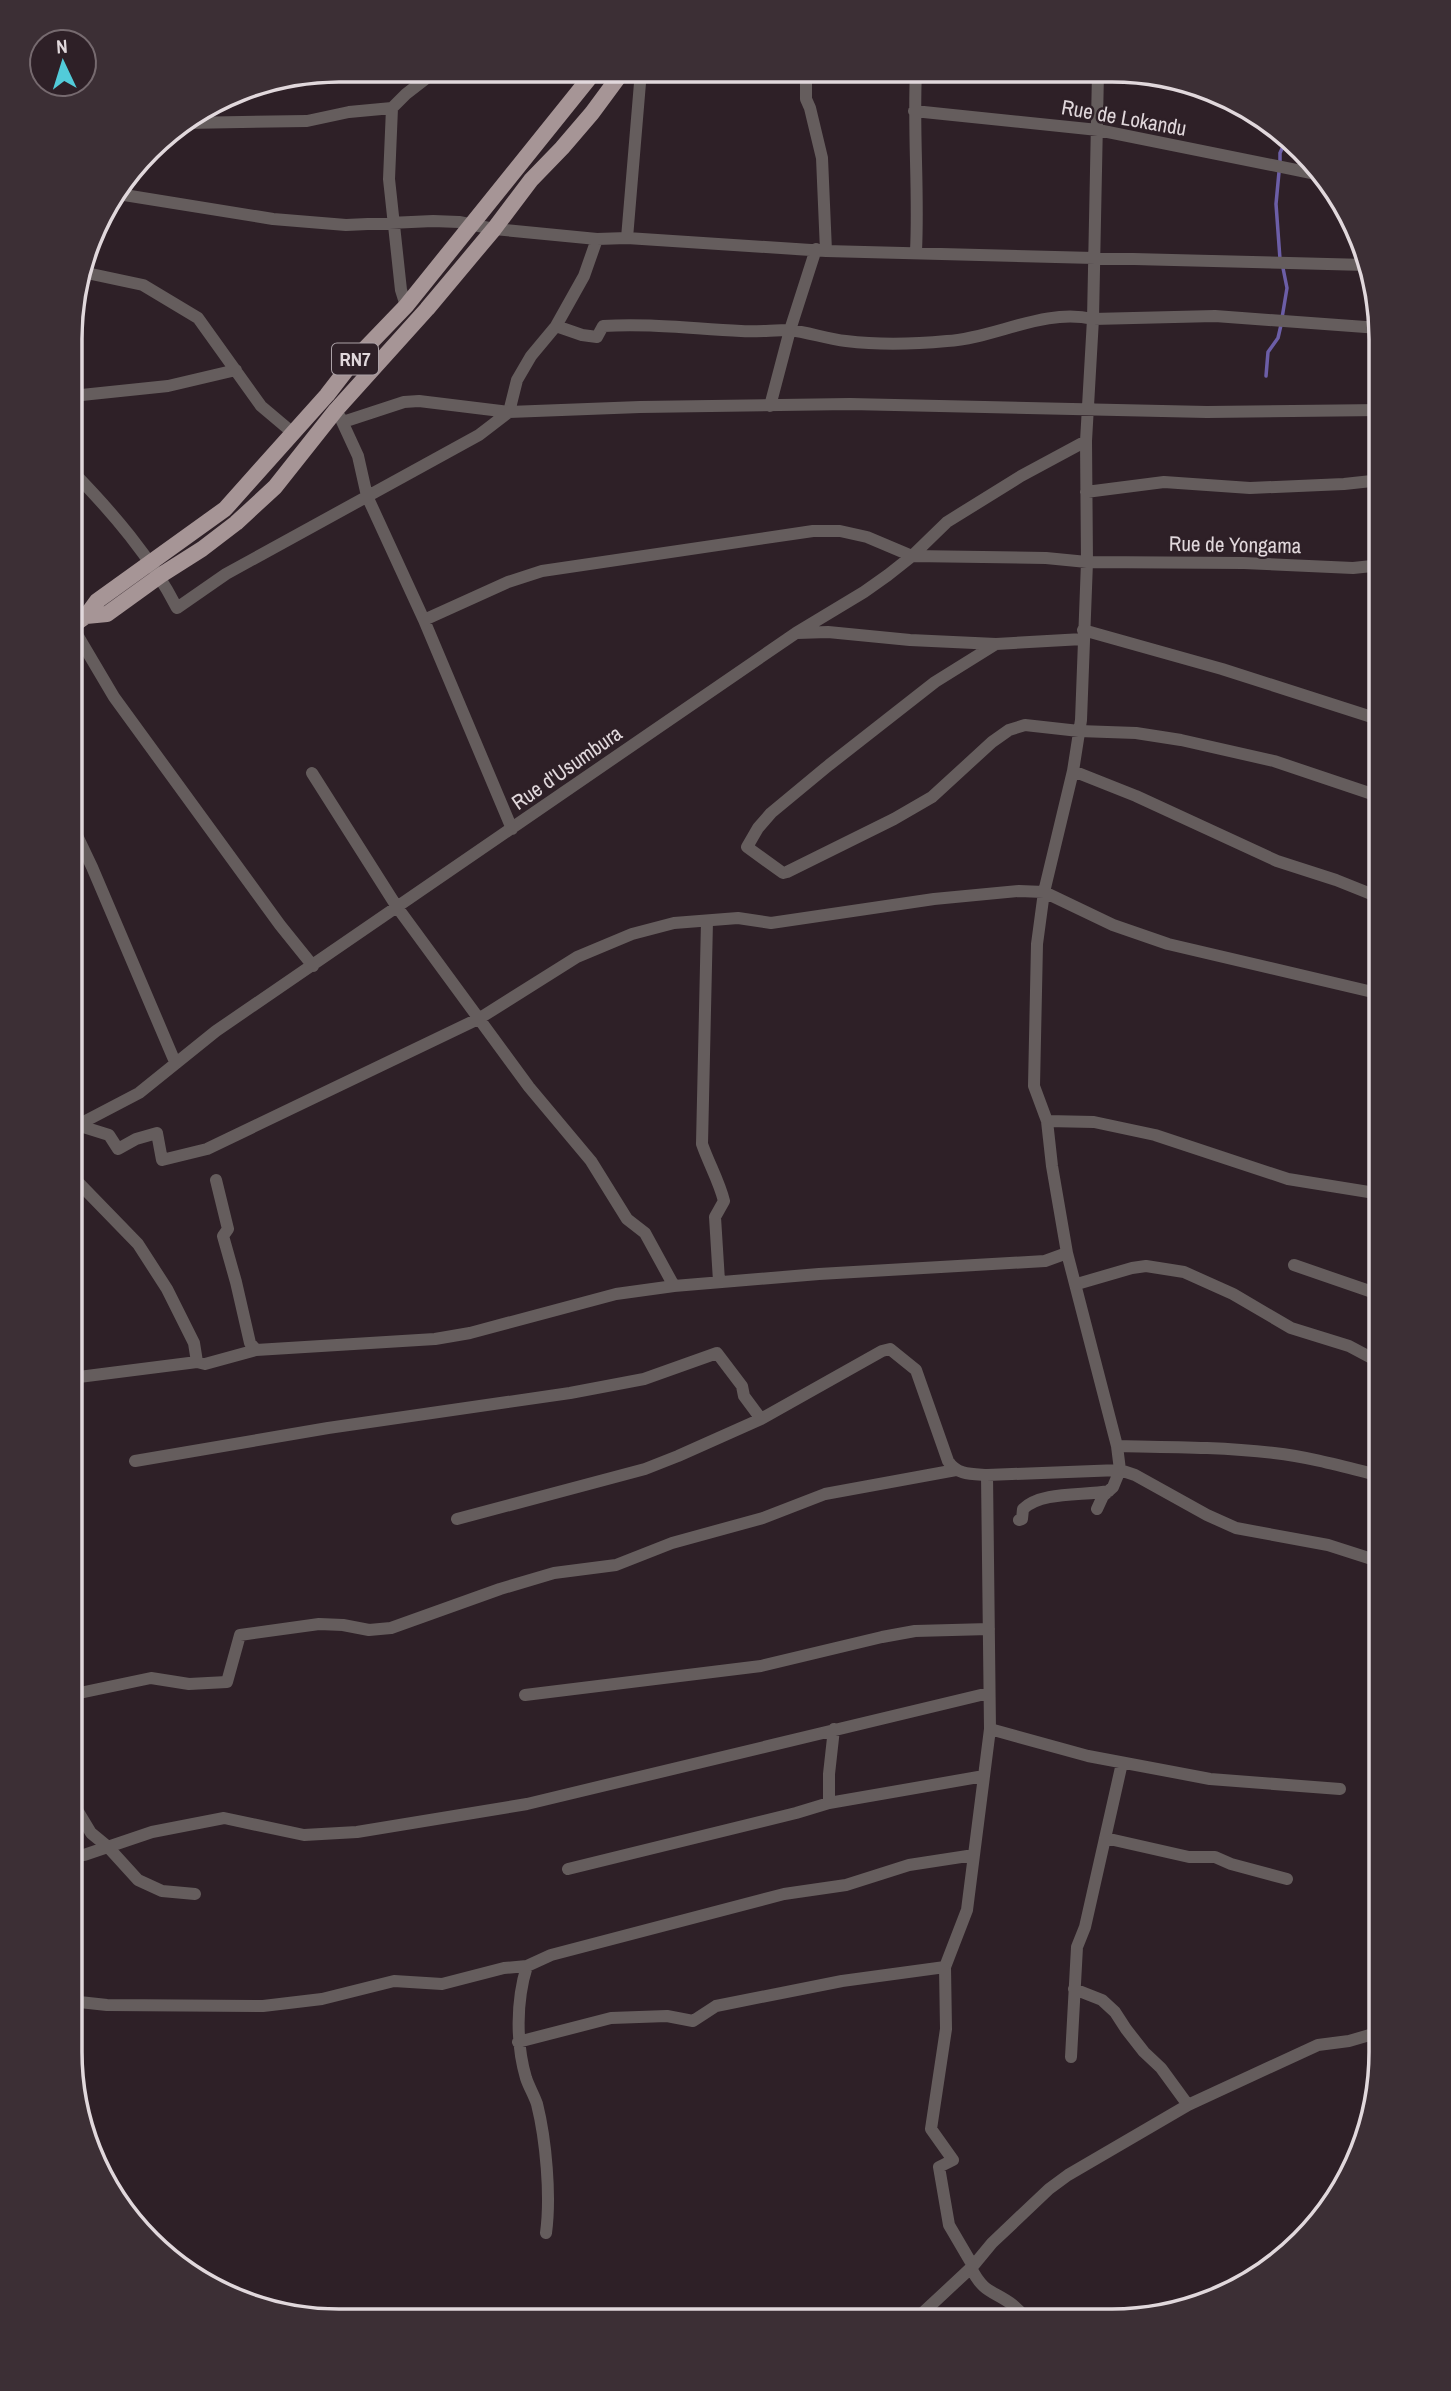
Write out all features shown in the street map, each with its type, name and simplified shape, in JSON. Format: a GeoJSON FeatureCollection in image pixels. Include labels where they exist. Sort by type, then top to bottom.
{"type":"FeatureCollection","features":[{"type":"Feature","properties":{"kind":"main road","name":"RN7"},"geometry":{"type":"LineString","coordinates":[[155,570],[225,509],[327,395],[354,360],[406,306],[586,82]]}},
{"type":"Feature","properties":{"kind":"main road","name":"RN7"},"geometry":{"type":"LineString","coordinates":[[82,619],[97,601],[202,549],[236,523],[275,487],[339,416],[614,82]]}},
{"type":"Feature","properties":{"kind":"main road"},"geometry":{"type":"LineString","coordinates":[[225,509],[236,523]]}},
{"type":"Feature","properties":{"kind":"street"},"geometry":{"type":"LineString","coordinates":[[202,123],[307,121],[349,112],[392,108],[422,82]]}},
{"type":"Feature","properties":{"kind":"street"},"geometry":{"type":"LineString","coordinates":[[627,238],[640,82]]}},
{"type":"Feature","properties":{"kind":"street"},"geometry":{"type":"LineString","coordinates":[[770,406],[790,330],[821,250],[822,158],[806,99],[806,82]]}},
{"type":"Feature","properties":{"kind":"street"},"geometry":{"type":"LineString","coordinates":[[915,82],[918,211],[916,251]]}},
{"type":"Feature","properties":{"kind":"street"},"geometry":{"type":"LineString","coordinates":[[1097,1509],[1103,1496],[1113,1487],[1120,1470],[1117,1446],[1067,1253],[1047,1121],[1034,1086],[1037,944],[1044,892],[1073,771],[1082,713],[1087,562],[1086,441],[1093,319],[1098,82]]}},
{"type":"Feature","properties":{"kind":"street"},"geometry":{"type":"LineString","coordinates":[[392,108],[389,179],[401,290],[406,306]]}},
{"type":"Feature","properties":{"kind":"street","name":"Rue de Lokandu"},"geometry":{"type":"LineString","coordinates":[[914,111],[1098,130],[1307,172]]}},
{"type":"Feature","properties":{"kind":"street"},"geometry":{"type":"LineString","coordinates":[[127,195],[274,219],[346,225],[433,221],[597,239],[627,238],[821,250],[1357,265]]}},
{"type":"Feature","properties":{"kind":"street"},"geometry":{"type":"LineString","coordinates":[[82,481],[111,510],[155,570],[177,608],[226,574],[479,435],[509,411],[517,380],[531,356],[556,326],[584,276],[597,239]]}},
{"type":"Feature","properties":{"kind":"street"},"geometry":{"type":"LineString","coordinates":[[91,274],[143,285],[198,318],[261,406],[293,433]]}},
{"type":"Feature","properties":{"kind":"street"},"geometry":{"type":"LineString","coordinates":[[556,326],[597,337],[603,326],[636,324],[742,331],[790,330],[848,341],[947,341],[1041,320],[1073,316],[1093,319],[1215,316],[1368,327]]}},
{"type":"Feature","properties":{"kind":"street"},"geometry":{"type":"LineString","coordinates":[[82,395],[168,386],[236,370]]}},
{"type":"Feature","properties":{"kind":"street"},"geometry":{"type":"LineString","coordinates":[[327,395],[358,456],[367,496],[424,620],[512,829]]}},
{"type":"Feature","properties":{"kind":"street"},"geometry":{"type":"LineString","coordinates":[[339,416],[419,401],[509,411],[640,407],[933,405],[1088,410],[1369,410]]}},
{"type":"Feature","properties":{"kind":"street","name":"Rue d'Usumbura"},"geometry":{"type":"LineString","coordinates":[[82,1123],[139,1093],[216,1031],[796,633],[864,592],[912,556],[947,522],[1021,476],[1086,441]]}},
{"type":"Feature","properties":{"kind":"street"},"geometry":{"type":"LineString","coordinates":[[1086,492],[1164,482],[1250,488],[1369,481]]}},
{"type":"Feature","properties":{"kind":"street"},"geometry":{"type":"LineString","coordinates":[[424,620],[542,571],[813,531],[840,531],[867,537],[912,556]]}},
{"type":"Feature","properties":{"kind":"street","name":"Rue de Yongama"},"geometry":{"type":"LineString","coordinates":[[912,556],[1369,566]]}},
{"type":"Feature","properties":{"kind":"street"},"geometry":{"type":"LineString","coordinates":[[796,633],[828,632],[910,640],[996,644],[1083,635],[1222,668],[1369,716]]}},
{"type":"Feature","properties":{"kind":"street"},"geometry":{"type":"LineString","coordinates":[[82,643],[114,697],[280,925],[313,965]]}},
{"type":"Feature","properties":{"kind":"street"},"geometry":{"type":"LineString","coordinates":[[996,644],[935,682],[829,765],[771,813],[747,847],[777,870],[787,872],[932,797],[992,742],[1009,730],[1025,725],[1079,731],[1136,733],[1181,740],[1274,761],[1369,793]]}},
{"type":"Feature","properties":{"kind":"street"},"geometry":{"type":"LineString","coordinates":[[1073,771],[1136,796],[1277,861],[1369,893]]}},
{"type":"Feature","properties":{"kind":"street"},"geometry":{"type":"LineString","coordinates":[[312,773],[397,907],[481,1017],[530,1087],[591,1161],[627,1219],[645,1233],[674,1286]]}},
{"type":"Feature","properties":{"kind":"street"},"geometry":{"type":"LineString","coordinates":[[82,846],[175,1062]]}},
{"type":"Feature","properties":{"kind":"street"},"geometry":{"type":"LineString","coordinates":[[82,1129],[109,1135],[118,1149],[136,1139],[157,1133],[162,1160],[207,1149],[481,1017],[577,957],[632,934],[674,923],[738,918],[771,923],[934,899],[1019,891],[1044,892],[1113,925],[1168,944],[1369,991]]}},
{"type":"Feature","properties":{"kind":"street"},"geometry":{"type":"LineString","coordinates":[[707,921],[702,1144],[711,1169],[718,1179],[724,1201],[715,1217],[719,1281]]}},
{"type":"Feature","properties":{"kind":"street"},"geometry":{"type":"LineString","coordinates":[[1047,1121],[1094,1122],[1155,1135],[1288,1179],[1369,1192]]}},
{"type":"Feature","properties":{"kind":"street"},"geometry":{"type":"LineString","coordinates":[[216,1180],[228,1229],[223,1237],[250,1343],[256,1350]]}},
{"type":"Feature","properties":{"kind":"street"},"geometry":{"type":"LineString","coordinates":[[82,1186],[138,1244],[167,1289],[194,1343],[197,1362]]}},
{"type":"Feature","properties":{"kind":"street"},"geometry":{"type":"LineString","coordinates":[[82,1377],[197,1362],[205,1364],[256,1350],[435,1339],[470,1333],[616,1294],[674,1286],[1045,1261],[1067,1253]]}},
{"type":"Feature","properties":{"kind":"street"},"geometry":{"type":"LineString","coordinates":[[1294,1265],[1369,1290]]}},
{"type":"Feature","properties":{"kind":"street"},"geometry":{"type":"LineString","coordinates":[[1077,1284],[1146,1266],[1184,1272],[1233,1294],[1291,1328],[1349,1346],[1369,1357]]}},
{"type":"Feature","properties":{"kind":"street"},"geometry":{"type":"LineString","coordinates":[[457,1519],[645,1469],[761,1419],[890,1349],[916,1370],[948,1461],[956,1470]]}},
{"type":"Feature","properties":{"kind":"street"},"geometry":{"type":"LineString","coordinates":[[135,1461],[328,1428],[570,1393],[645,1379],[718,1353],[761,1419]]}},
{"type":"Feature","properties":{"kind":"street"},"geometry":{"type":"LineString","coordinates":[[1117,1446],[1201,1446],[1276,1453],[1369,1473]]}},
{"type":"Feature","properties":{"kind":"street"},"geometry":{"type":"LineString","coordinates":[[82,1693],[151,1678],[189,1684],[227,1682],[240,1635],[319,1624],[369,1630],[391,1628],[500,1589],[554,1573],[616,1565],[672,1543],[763,1518],[825,1494],[956,1470],[987,1475],[1120,1470],[1135,1475],[1236,1528],[1328,1545],[1369,1558]]}},
{"type":"Feature","properties":{"kind":"street"},"geometry":{"type":"LineString","coordinates":[[987,1475],[990,1730],[967,1910],[945,1967],[946,2029],[931,2129],[953,2160],[939,2167],[949,2225],[978,2282],[988,2292],[1017,2309]]}},
{"type":"Feature","properties":{"kind":"street"},"geometry":{"type":"LineString","coordinates":[[1019,1520],[1022,1519],[1023,1510],[1031,1502],[1109,1491]]}},
{"type":"Feature","properties":{"kind":"street"},"geometry":{"type":"LineString","coordinates":[[525,1695],[761,1666],[915,1631],[989,1629]]}},
{"type":"Feature","properties":{"kind":"street"},"geometry":{"type":"LineString","coordinates":[[82,1855],[152,1832],[224,1818],[304,1835],[370,1830],[527,1804],[989,1693]]}},
{"type":"Feature","properties":{"kind":"street"},"geometry":{"type":"LineString","coordinates":[[829,1803],[834,1729]]}},
{"type":"Feature","properties":{"kind":"street"},"geometry":{"type":"LineString","coordinates":[[990,1730],[1122,1763],[1210,1779],[1340,1789]]}},
{"type":"Feature","properties":{"kind":"street"},"geometry":{"type":"LineString","coordinates":[[1071,2057],[1077,1947],[1085,1927],[1122,1763]]}},
{"type":"Feature","properties":{"kind":"street"},"geometry":{"type":"LineString","coordinates":[[568,1869],[829,1803],[984,1776]]}},
{"type":"Feature","properties":{"kind":"street"},"geometry":{"type":"LineString","coordinates":[[82,1818],[91,1833],[108,1847],[138,1880],[162,1891],[195,1894]]}},
{"type":"Feature","properties":{"kind":"street"},"geometry":{"type":"LineString","coordinates":[[1105,1838],[1189,1857],[1215,1857],[1287,1879]]}},
{"type":"Feature","properties":{"kind":"street"},"geometry":{"type":"LineString","coordinates":[[82,2002],[107,2005],[263,2006],[322,1999],[394,1981],[442,1984],[504,1968],[527,1966],[551,1955],[784,1894],[846,1885],[909,1865],[974,1855]]}},
{"type":"Feature","properties":{"kind":"street"},"geometry":{"type":"LineString","coordinates":[[527,1966],[523,1979],[518,2042],[538,2114],[546,2168],[549,2216],[546,2233]]}},
{"type":"Feature","properties":{"kind":"street"},"geometry":{"type":"LineString","coordinates":[[518,2042],[611,2018],[667,2016],[693,2021],[716,2006],[842,1980],[945,1967]]}},
{"type":"Feature","properties":{"kind":"street"},"geometry":{"type":"LineString","coordinates":[[1074,1989],[1102,2000],[1115,2012],[1188,2105]]}},
{"type":"Feature","properties":{"kind":"street"},"geometry":{"type":"LineString","coordinates":[[927,2309],[972,2267],[992,2243],[1049,2189],[1068,2175],[1188,2105],[1318,2045],[1369,2035]]}},
{"type":"Feature","properties":{"kind":"waterway"},"geometry":{"type":"LineString","coordinates":[[1280,163],[1283,148]]}},
{"type":"Feature","properties":{"kind":"waterway"},"geometry":{"type":"LineString","coordinates":[[1279,172],[1276,204],[1280,259]]}},
{"type":"Feature","properties":{"kind":"waterway"},"geometry":{"type":"LineString","coordinates":[[1282,318],[1287,288],[1283,268]]}},
{"type":"Feature","properties":{"kind":"waterway"},"geometry":{"type":"LineString","coordinates":[[1266,376],[1268,352],[1278,338],[1281,325]]}}]}
